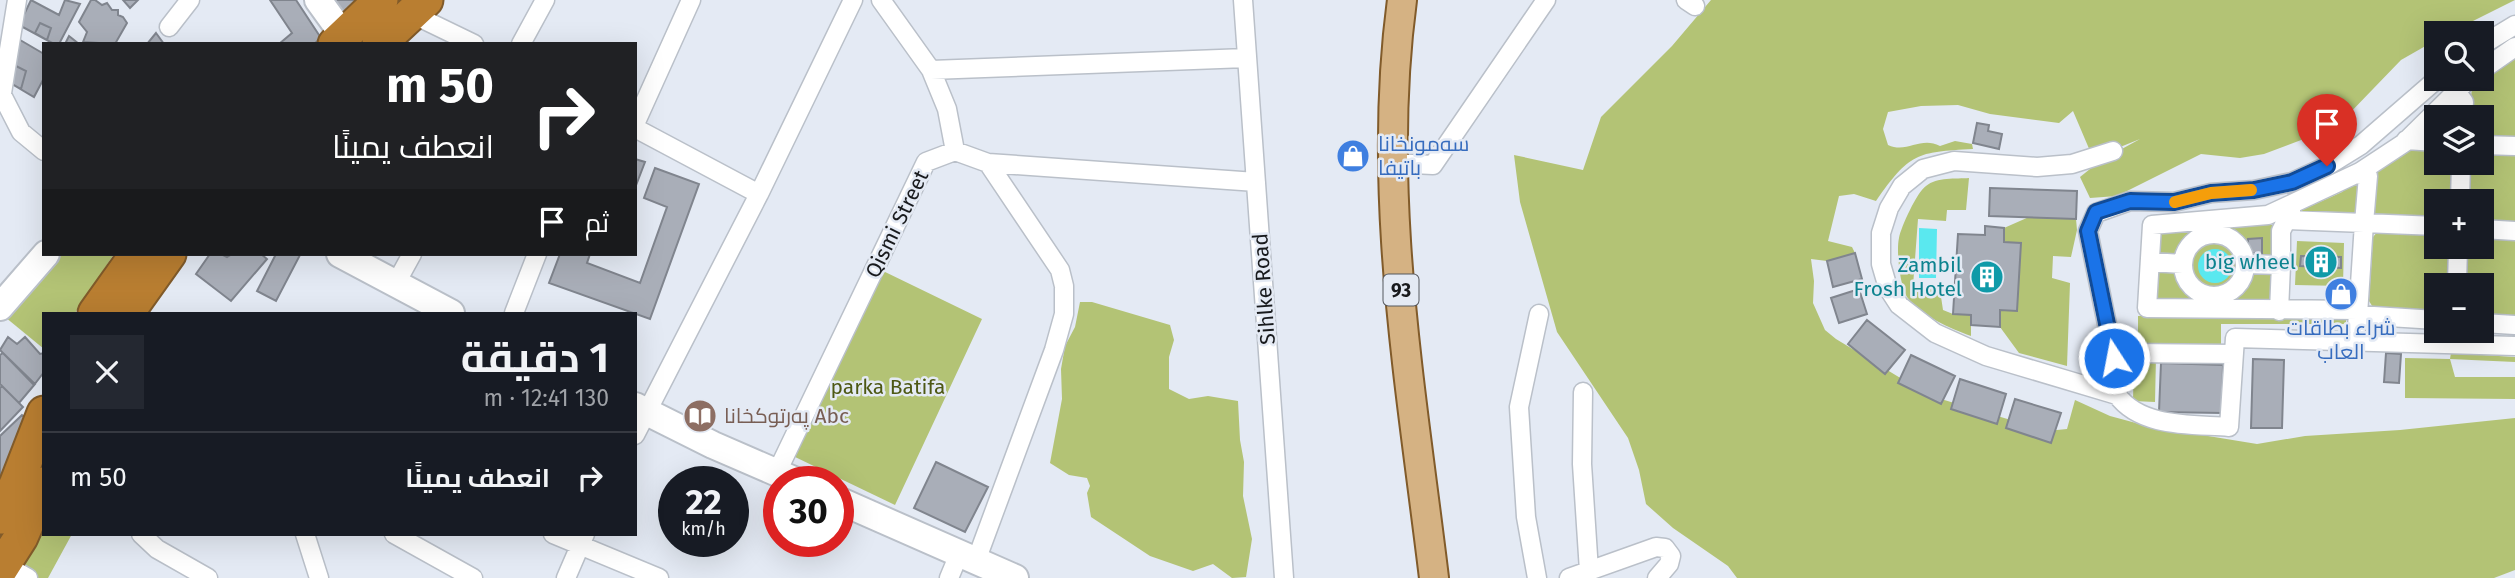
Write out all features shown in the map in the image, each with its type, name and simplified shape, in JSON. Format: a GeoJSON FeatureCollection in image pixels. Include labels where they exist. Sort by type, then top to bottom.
{"type":"FeatureCollection","features":[{"type":"Feature","properties":{"kind":"highway"},"geometry":{"type":"LineString","coordinates":[[339,40],[381,0]]}},
{"type":"Feature","properties":{"kind":"highway"},"geometry":{"type":"LineString","coordinates":[[381,42],[419,7]]}},
{"type":"Feature","properties":{"kind":"highway"},"geometry":{"type":"LineString","coordinates":[[96,312],[136,256]]}},
{"type":"Feature","properties":{"kind":"highway"},"geometry":{"type":"LineString","coordinates":[[129,312],[168,256]]}},
{"type":"Feature","properties":{"kind":"highway"},"geometry":{"type":"LineString","coordinates":[[0,517],[16,485],[42,418]]}},
{"type":"Feature","properties":{"kind":"highway"},"geometry":{"type":"LineString","coordinates":[[11,571],[21,537],[42,489]]}},
{"type":"Feature","properties":{"kind":"main road"},"geometry":{"type":"LineString","coordinates":[[318,0],[339,40]]}},
{"type":"Feature","properties":{"kind":"main road","name":"93"},"geometry":{"type":"LineString","coordinates":[[1402,0],[1395,52],[1392,163],[1400,284],[1434,578]]}},
{"type":"Feature","properties":{"kind":"main road"},"geometry":{"type":"LineString","coordinates":[[0,307],[44,256]]}},
{"type":"Feature","properties":{"kind":"main road"},"geometry":{"type":"LineString","coordinates":[[344,256],[449,312]]}},
{"type":"Feature","properties":{"kind":"main road"},"geometry":{"type":"LineString","coordinates":[[639,417],[763,468]]}},
{"type":"Feature","properties":{"kind":"main road"},"geometry":{"type":"LineString","coordinates":[[854,507],[1015,578]]}},
{"type":"Feature","properties":{"kind":"street"},"geometry":{"type":"LineString","coordinates":[[17,0],[1,92],[22,132],[42,149]]}},
{"type":"Feature","properties":{"kind":"street"},"geometry":{"type":"LineString","coordinates":[[169,27],[190,0]]}},
{"type":"Feature","properties":{"kind":"street"},"geometry":{"type":"LineString","coordinates":[[522,42],[545,0]]}},
{"type":"Feature","properties":{"kind":"street"},"geometry":{"type":"LineString","coordinates":[[637,122],[691,0]]}},
{"type":"Feature","properties":{"kind":"street"},"geometry":{"type":"LineString","coordinates":[[639,417],[759,194],[853,0]]}},
{"type":"Feature","properties":{"kind":"street"},"geometry":{"type":"LineString","coordinates":[[881,0],[931,70],[947,109],[955,151],[988,163],[1256,182]]}},
{"type":"Feature","properties":{"kind":"street","name":"Sihlke Road"},"geometry":{"type":"LineString","coordinates":[[1243,0],[1284,578]]}},
{"type":"Feature","properties":{"kind":"street"},"geometry":{"type":"LineString","coordinates":[[1392,163],[1433,165],[1546,0]]}},
{"type":"Feature","properties":{"kind":"street"},"geometry":{"type":"LineString","coordinates":[[419,7],[471,42]]}},
{"type":"Feature","properties":{"kind":"street"},"geometry":{"type":"LineString","coordinates":[[2494,38],[2515,25]]}},
{"type":"Feature","properties":{"kind":"street"},"geometry":{"type":"LineString","coordinates":[[2494,62],[2515,47]]}},
{"type":"Feature","properties":{"kind":"street"},"geometry":{"type":"LineString","coordinates":[[931,70],[1246,58]]}},
{"type":"Feature","properties":{"kind":"street"},"geometry":{"type":"LineString","coordinates":[[2117,396],[2119,383],[2088,231],[2096,212],[2130,201],[2174,202],[2211,193],[2254,190],[2292,182],[2327,166],[2361,145],[2424,90]]}},
{"type":"Feature","properties":{"kind":"street"},"geometry":{"type":"LineString","coordinates":[[2424,319],[2358,313],[2278,311],[2212,303],[2147,308],[2152,225],[2215,227],[2268,215],[2356,174],[2406,140],[2457,91]]}},
{"type":"Feature","properties":{"kind":"street"},"geometry":{"type":"LineString","coordinates":[[637,127],[759,194]]}},
{"type":"Feature","properties":{"kind":"street"},"geometry":{"type":"LineString","coordinates":[[2406,140],[2424,141]]}},
{"type":"Feature","properties":{"kind":"street"},"geometry":{"type":"LineString","coordinates":[[2494,145],[2515,146]]}},
{"type":"Feature","properties":{"kind":"street","name":"Qismi Street"},"geometry":{"type":"LineString","coordinates":[[791,466],[926,162],[955,151]]}},
{"type":"Feature","properties":{"kind":"street"},"geometry":{"type":"LineString","coordinates":[[2113,151],[2071,164],[2037,167],[1954,161],[1923,169],[1902,186],[1889,208],[1881,233],[1881,264],[1888,288],[1899,305],[1935,334],[1986,356],[2117,396],[2126,408],[2153,420],[2229,427],[2235,338],[2515,346]]}},
{"type":"Feature","properties":{"kind":"street"},"geometry":{"type":"LineString","coordinates":[[949,578],[967,557],[1054,350],[1064,314],[1064,286],[1060,270],[988,163]]}},
{"type":"Feature","properties":{"kind":"street"},"geometry":{"type":"LineString","coordinates":[[2355,340],[2368,176],[2356,174]]}},
{"type":"Feature","properties":{"kind":"street"},"geometry":{"type":"LineString","coordinates":[[2278,311],[2281,231],[2294,203]]}},
{"type":"Feature","properties":{"kind":"street"},"geometry":{"type":"LineString","coordinates":[[2287,220],[2424,226]]}},
{"type":"Feature","properties":{"kind":"street"},"geometry":{"type":"LineString","coordinates":[[2212,303],[2188,281],[2183,264],[2186,251],[2192,243],[2215,227]]}},
{"type":"Feature","properties":{"kind":"street"},"geometry":{"type":"LineString","coordinates":[[2212,303],[2232,290],[2244,274],[2245,264],[2238,245],[2215,227]]}},
{"type":"Feature","properties":{"kind":"street"},"geometry":{"type":"LineString","coordinates":[[2494,230],[2515,231]]}},
{"type":"Feature","properties":{"kind":"street"},"geometry":{"type":"LineString","coordinates":[[395,285],[411,256]]}},
{"type":"Feature","properties":{"kind":"street"},"geometry":{"type":"LineString","coordinates":[[514,312],[536,256]]}},
{"type":"Feature","properties":{"kind":"street"},"geometry":{"type":"LineString","coordinates":[[2150,262],[2183,264]]}},
{"type":"Feature","properties":{"kind":"street"},"geometry":{"type":"LineString","coordinates":[[2245,264],[2281,265]]}},
{"type":"Feature","properties":{"kind":"street"},"geometry":{"type":"LineString","coordinates":[[1537,578],[1527,517],[1519,407],[1539,314]]}},
{"type":"Feature","properties":{"kind":"street"},"geometry":{"type":"LineString","coordinates":[[2494,324],[2515,325]]}},
{"type":"Feature","properties":{"kind":"street"},"geometry":{"type":"LineString","coordinates":[[2129,353],[2234,354]]}},
{"type":"Feature","properties":{"kind":"street"},"geometry":{"type":"LineString","coordinates":[[1583,392],[1582,464],[1589,571]]}},
{"type":"Feature","properties":{"kind":"street"},"geometry":{"type":"LineString","coordinates":[[143,536],[157,549],[208,578]]}},
{"type":"Feature","properties":{"kind":"street"},"geometry":{"type":"LineString","coordinates":[[305,536],[319,578]]}},
{"type":"Feature","properties":{"kind":"street"},"geometry":{"type":"LineString","coordinates":[[398,536],[473,578]]}},
{"type":"Feature","properties":{"kind":"street"},"geometry":{"type":"LineString","coordinates":[[564,536],[583,539],[659,578]]}},
{"type":"Feature","properties":{"kind":"street"},"geometry":{"type":"LineString","coordinates":[[566,578],[583,539]]}},
{"type":"Feature","properties":{"kind":"street"},"geometry":{"type":"LineString","coordinates":[[1569,578],[1656,547],[1665,548],[1671,556],[1669,564],[1657,578]]}},
{"type":"Feature","properties":{"kind":"green space"},"geometry":{"type":"Polygon","coordinates":[[[1711,0],[2515,0],[2473,21],[2424,21],[2424,47],[2401,60],[2345,118],[2309,137],[2264,154],[2240,158],[2201,154],[2117,196],[2090,198],[2080,177],[2100,161],[2140,139],[2093,158],[2073,111],[2059,123],[1990,114],[1958,105],[1921,106],[1888,112],[1883,129],[1888,145],[1901,148],[1933,143],[1940,146],[1955,141],[1972,144],[1973,149],[1926,154],[1916,158],[1897,173],[1876,201],[1854,194],[1839,196],[1828,241],[1852,247],[1855,253],[1827,261],[1811,259],[1813,303],[1825,330],[1836,339],[1941,399],[2047,431],[2067,429],[2075,400],[2110,416],[2147,426],[2257,444],[2305,436],[2400,430],[2515,418],[2515,570],[2494,578],[1737,578],[1728,566],[1673,528],[1646,504],[1639,470],[1628,438],[1557,332],[1520,202],[1514,155],[1583,170],[1601,117],[1672,46],[1711,0]]]}},
{"type":"Feature","properties":{"kind":"green space"},"geometry":{"type":"Polygon","coordinates":[[[2515,57],[2515,137],[2494,137],[2494,105],[2470,105],[2472,91],[2494,91],[2494,69],[2515,57]]]}},
{"type":"Feature","properties":{"kind":"green space"},"geometry":{"type":"Polygon","coordinates":[[[2406,147],[2424,148],[2424,175],[2454,175],[2454,189],[2424,189],[2424,218],[2376,216],[2371,210],[2378,167],[2406,147]]]}},
{"type":"Feature","properties":{"kind":"green space"},"geometry":{"type":"Polygon","coordinates":[[[2494,154],[2515,155],[2515,223],[2494,221],[2494,189],[2470,189],[2470,175],[2494,175],[2494,154]]]}},
{"type":"Feature","properties":{"kind":"green space"},"geometry":{"type":"Polygon","coordinates":[[[1969,178],[1966,210],[1947,210],[1946,221],[1918,219],[1913,286],[1940,290],[1943,310],[1953,314],[1971,315],[1971,336],[1928,316],[1913,304],[1905,292],[1898,251],[1903,226],[1922,190],[1936,181],[1969,178]]]}},
{"type":"Feature","properties":{"kind":"green space"},"geometry":{"type":"Polygon","coordinates":[[[2353,182],[2359,184],[2358,214],[2301,213],[2302,210],[2342,192],[2353,182]]]}},
{"type":"Feature","properties":{"kind":"green space"},"geometry":{"type":"Polygon","coordinates":[[[2029,217],[2076,219],[2077,230],[2071,257],[2053,256],[2052,278],[2070,283],[2067,366],[2019,353],[2000,327],[2000,310],[2017,311],[2021,244],[2004,242],[2004,228],[2029,217]]]}},
{"type":"Feature","properties":{"kind":"green space"},"geometry":{"type":"Polygon","coordinates":[[[2222,225],[2275,225],[2274,258],[2249,258],[2248,253],[2262,252],[2262,239],[2248,239],[2248,247],[2222,230],[2222,225]]]}},
{"type":"Feature","properties":{"kind":"green space"},"geometry":{"type":"Polygon","coordinates":[[[2209,227],[2187,239],[2178,256],[2155,257],[2157,231],[2209,227]]]}},
{"type":"Feature","properties":{"kind":"green space"},"geometry":{"type":"Polygon","coordinates":[[[2379,230],[2424,232],[2424,259],[2448,259],[2448,273],[2424,273],[2424,312],[2374,309],[2369,301],[2373,237],[2379,230]]]}},
{"type":"Feature","properties":{"kind":"green space"},"geometry":{"type":"Polygon","coordinates":[[[2494,235],[2515,236],[2515,317],[2494,316],[2494,273],[2464,273],[2465,259],[2494,259],[2494,235]]]}},
{"type":"Feature","properties":{"kind":"green space"},"geometry":{"type":"Polygon","coordinates":[[[2215,241],[2232,248],[2239,265],[2232,282],[2215,289],[2198,282],[2191,265],[2198,248],[2215,241]]]}},
{"type":"Feature","properties":{"kind":"green space"},"geometry":{"type":"Polygon","coordinates":[[[2297,241],[2344,243],[2343,286],[2295,285],[2297,241]]]}},
{"type":"Feature","properties":{"kind":"green space"},"geometry":{"type":"Polygon","coordinates":[[[55,256],[113,256],[76,312],[42,312],[42,347],[5,317],[55,256]]]}},
{"type":"Feature","properties":{"kind":"green space","name":"parka Batifa"},"geometry":{"type":"Polygon","coordinates":[[[881,270],[982,319],[895,505],[854,485],[854,466],[814,466],[793,456],[881,270]]]}},
{"type":"Feature","properties":{"kind":"green space"},"geometry":{"type":"Polygon","coordinates":[[[2156,271],[2178,272],[2184,286],[2203,301],[2153,299],[2156,271]]]}},
{"type":"Feature","properties":{"kind":"green space"},"geometry":{"type":"Polygon","coordinates":[[[2274,272],[2274,303],[2222,304],[2223,300],[2236,294],[2250,275],[2274,272]]]}},
{"type":"Feature","properties":{"kind":"green space"},"geometry":{"type":"Polygon","coordinates":[[[1080,302],[1092,302],[1170,325],[1174,340],[1169,357],[1169,389],[1189,399],[1208,396],[1238,401],[1244,462],[1243,496],[1252,539],[1246,577],[1232,578],[1213,564],[1193,571],[1150,556],[1091,517],[1087,493],[1090,486],[1087,478],[1069,475],[1050,463],[1062,399],[1061,369],[1065,346],[1075,327],[1080,302]]]}},
{"type":"Feature","properties":{"kind":"green space"},"geometry":{"type":"Polygon","coordinates":[[[2138,316],[2346,316],[2346,324],[2221,324],[2221,349],[2138,348],[2138,316]]]}},
{"type":"Feature","properties":{"kind":"green space"},"geometry":{"type":"Polygon","coordinates":[[[2451,353],[2515,357],[2515,362],[2450,359],[2451,353]]]}},
{"type":"Feature","properties":{"kind":"green space"},"geometry":{"type":"Polygon","coordinates":[[[2134,356],[2156,357],[2155,402],[2133,401],[2134,356]]]}},
{"type":"Feature","properties":{"kind":"green space"},"geometry":{"type":"Polygon","coordinates":[[[2405,358],[2450,359],[2455,377],[2515,377],[2515,399],[2405,398],[2405,358]]]}},
{"type":"Feature","properties":{"kind":"green space"},"geometry":{"type":"Polygon","coordinates":[[[42,529],[42,536],[71,536],[48,578],[38,578],[18,568],[42,529]]]}},
{"type":"Feature","properties":{"kind":"water"},"geometry":{"type":"Polygon","coordinates":[[[1919,228],[1937,229],[1936,278],[1919,278],[1919,228]]]}},
{"type":"Feature","properties":{"kind":"water"},"geometry":{"type":"Polygon","coordinates":[[[2215,249],[2227,254],[2232,266],[2227,278],[2215,283],[2203,278],[2198,266],[2203,254],[2215,249]]]}},
{"type":"Feature","properties":{"kind":"building"},"geometry":{"type":"Polygon","coordinates":[[[31,0],[59,15],[65,0],[80,4],[60,42],[50,42],[19,25],[31,0]]]}},
{"type":"Feature","properties":{"kind":"building"},"geometry":{"type":"Polygon","coordinates":[[[91,0],[95,0],[102,5],[107,3],[112,10],[118,10],[118,15],[127,23],[116,42],[83,42],[87,32],[79,22],[91,0]]]}},
{"type":"Feature","properties":{"kind":"building"},"geometry":{"type":"Polygon","coordinates":[[[123,0],[138,0],[130,8],[123,0]]]}},
{"type":"Feature","properties":{"kind":"building"},"geometry":{"type":"Polygon","coordinates":[[[270,0],[296,0],[321,38],[316,42],[281,42],[292,33],[270,0]]]}},
{"type":"Feature","properties":{"kind":"building"},"geometry":{"type":"Polygon","coordinates":[[[334,0],[368,0],[347,20],[334,0]]]}},
{"type":"Feature","properties":{"kind":"building"},"geometry":{"type":"Polygon","coordinates":[[[40,23],[51,28],[47,40],[35,33],[40,23]]]}},
{"type":"Feature","properties":{"kind":"building"},"geometry":{"type":"Polygon","coordinates":[[[156,33],[163,42],[149,42],[156,33]]]}},
{"type":"Feature","properties":{"kind":"building"},"geometry":{"type":"Polygon","coordinates":[[[69,36],[76,42],[66,42],[69,36]]]}},
{"type":"Feature","properties":{"kind":"building"},"geometry":{"type":"Polygon","coordinates":[[[15,37],[42,53],[42,82],[34,97],[7,81],[15,37]]]}},
{"type":"Feature","properties":{"kind":"building"},"geometry":{"type":"Polygon","coordinates":[[[10,63],[26,71],[21,89],[7,81],[10,63]]]}},
{"type":"Feature","properties":{"kind":"building"},"geometry":{"type":"Polygon","coordinates":[[[1977,123],[1989,125],[1988,131],[2002,134],[1999,149],[1973,143],[1977,123]]]}},
{"type":"Feature","properties":{"kind":"building"},"geometry":{"type":"Polygon","coordinates":[[[637,160],[645,162],[637,183],[637,160]]]}},
{"type":"Feature","properties":{"kind":"building"},"geometry":{"type":"Polygon","coordinates":[[[655,168],[699,184],[650,319],[637,312],[549,283],[559,256],[589,256],[587,263],[640,283],[667,207],[644,198],[655,168]]]}},
{"type":"Feature","properties":{"kind":"building"},"geometry":{"type":"Polygon","coordinates":[[[1990,188],[2077,191],[2076,219],[1989,216],[1990,188]]]}},
{"type":"Feature","properties":{"kind":"building","name":"Zambil Frosh Hotel"},"geometry":{"type":"Polygon","coordinates":[[[1985,226],[2004,228],[2004,242],[2021,243],[2017,311],[2000,310],[2000,327],[1971,325],[1971,315],[1953,314],[1958,234],[1985,235],[1985,226]]]}},
{"type":"Feature","properties":{"kind":"building"},"geometry":{"type":"Polygon","coordinates":[[[2262,238],[2262,253],[2248,253],[2248,239],[2262,238]]]}},
{"type":"Feature","properties":{"kind":"building"},"geometry":{"type":"Polygon","coordinates":[[[1855,253],[1862,279],[1833,287],[1827,261],[1855,253]]]}},
{"type":"Feature","properties":{"kind":"building"},"geometry":{"type":"Polygon","coordinates":[[[209,256],[263,256],[267,259],[231,301],[196,274],[209,256]]]}},
{"type":"Feature","properties":{"kind":"building"},"geometry":{"type":"Polygon","coordinates":[[[275,256],[299,256],[276,301],[257,291],[275,256]]]}},
{"type":"Feature","properties":{"kind":"building","name":"big wheel"},"geometry":{"type":"Polygon","coordinates":[[[2301,256],[2341,257],[2341,268],[2300,266],[2301,256]]]}},
{"type":"Feature","properties":{"kind":"building"},"geometry":{"type":"Polygon","coordinates":[[[1859,289],[1867,314],[1839,323],[1831,298],[1859,289]]]}},
{"type":"Feature","properties":{"kind":"building"},"geometry":{"type":"Polygon","coordinates":[[[1867,320],[1905,350],[1885,374],[1848,344],[1867,320]]]}},
{"type":"Feature","properties":{"kind":"building"},"geometry":{"type":"Polygon","coordinates":[[[8,337],[17,344],[25,337],[42,354],[42,375],[34,385],[0,350],[8,337]]]}},
{"type":"Feature","properties":{"kind":"building"},"geometry":{"type":"Polygon","coordinates":[[[3,353],[35,384],[19,403],[0,384],[0,355],[3,353]]]}},
{"type":"Feature","properties":{"kind":"building"},"geometry":{"type":"Polygon","coordinates":[[[2386,353],[2401,354],[2399,383],[2384,382],[2386,353]]]}},
{"type":"Feature","properties":{"kind":"building"},"geometry":{"type":"Polygon","coordinates":[[[1911,355],[1955,376],[1941,404],[1898,383],[1911,355]]]}},
{"type":"Feature","properties":{"kind":"building"},"geometry":{"type":"Polygon","coordinates":[[[2253,359],[2284,360],[2282,428],[2251,428],[2253,359]]]}},
{"type":"Feature","properties":{"kind":"building"},"geometry":{"type":"Polygon","coordinates":[[[2161,363],[2223,365],[2222,413],[2159,412],[2161,363]]]}},
{"type":"Feature","properties":{"kind":"building"},"geometry":{"type":"Polygon","coordinates":[[[1960,379],[2006,394],[1997,424],[1951,409],[1960,379]]]}},
{"type":"Feature","properties":{"kind":"building"},"geometry":{"type":"Polygon","coordinates":[[[2,386],[23,407],[0,431],[0,388],[2,386]]]}},
{"type":"Feature","properties":{"kind":"building"},"geometry":{"type":"Polygon","coordinates":[[[2015,399],[2061,413],[2051,443],[2006,428],[2015,399]]]}},
{"type":"Feature","properties":{"kind":"building"},"geometry":{"type":"Polygon","coordinates":[[[22,415],[29,419],[0,497],[0,436],[22,415]]]}},
{"type":"Feature","properties":{"kind":"building"},"geometry":{"type":"Polygon","coordinates":[[[936,462],[988,487],[965,532],[914,508],[936,462]]]}},
{"type":"Feature","properties":{"kind":"slow traffic"},"geometry":{"type":"LineString","coordinates":[[2175,202],[2211,193],[2251,190]]}},
{"type":"Feature","properties":{"kind":"place","name":"سه‌مونخانا باتيفا"},"geometry":{"type":"Point","coordinates":[1353,156]}},
{"type":"Feature","properties":{"kind":"place","name":"big wheel"},"geometry":{"type":"Point","coordinates":[2321,262]}},
{"type":"Feature","properties":{"kind":"place","name":"Zambil Frosh Hotel"},"geometry":{"type":"Point","coordinates":[1987,277]}},
{"type":"Feature","properties":{"kind":"place","name":"شراء بطاقات العاب"},"geometry":{"type":"Point","coordinates":[2341,294]}},
{"type":"Feature","properties":{"kind":"place","name":"په‌رتوكخانا Abc"},"geometry":{"type":"Point","coordinates":[700,416]}},
{"type":"Feature","properties":{"kind":"route"},"geometry":{"type":"LineString","coordinates":[[2114,358],[2088,231],[2096,212],[2130,201],[2174,202],[2211,193],[2254,190],[2292,182],[2327,166]]}}]}
